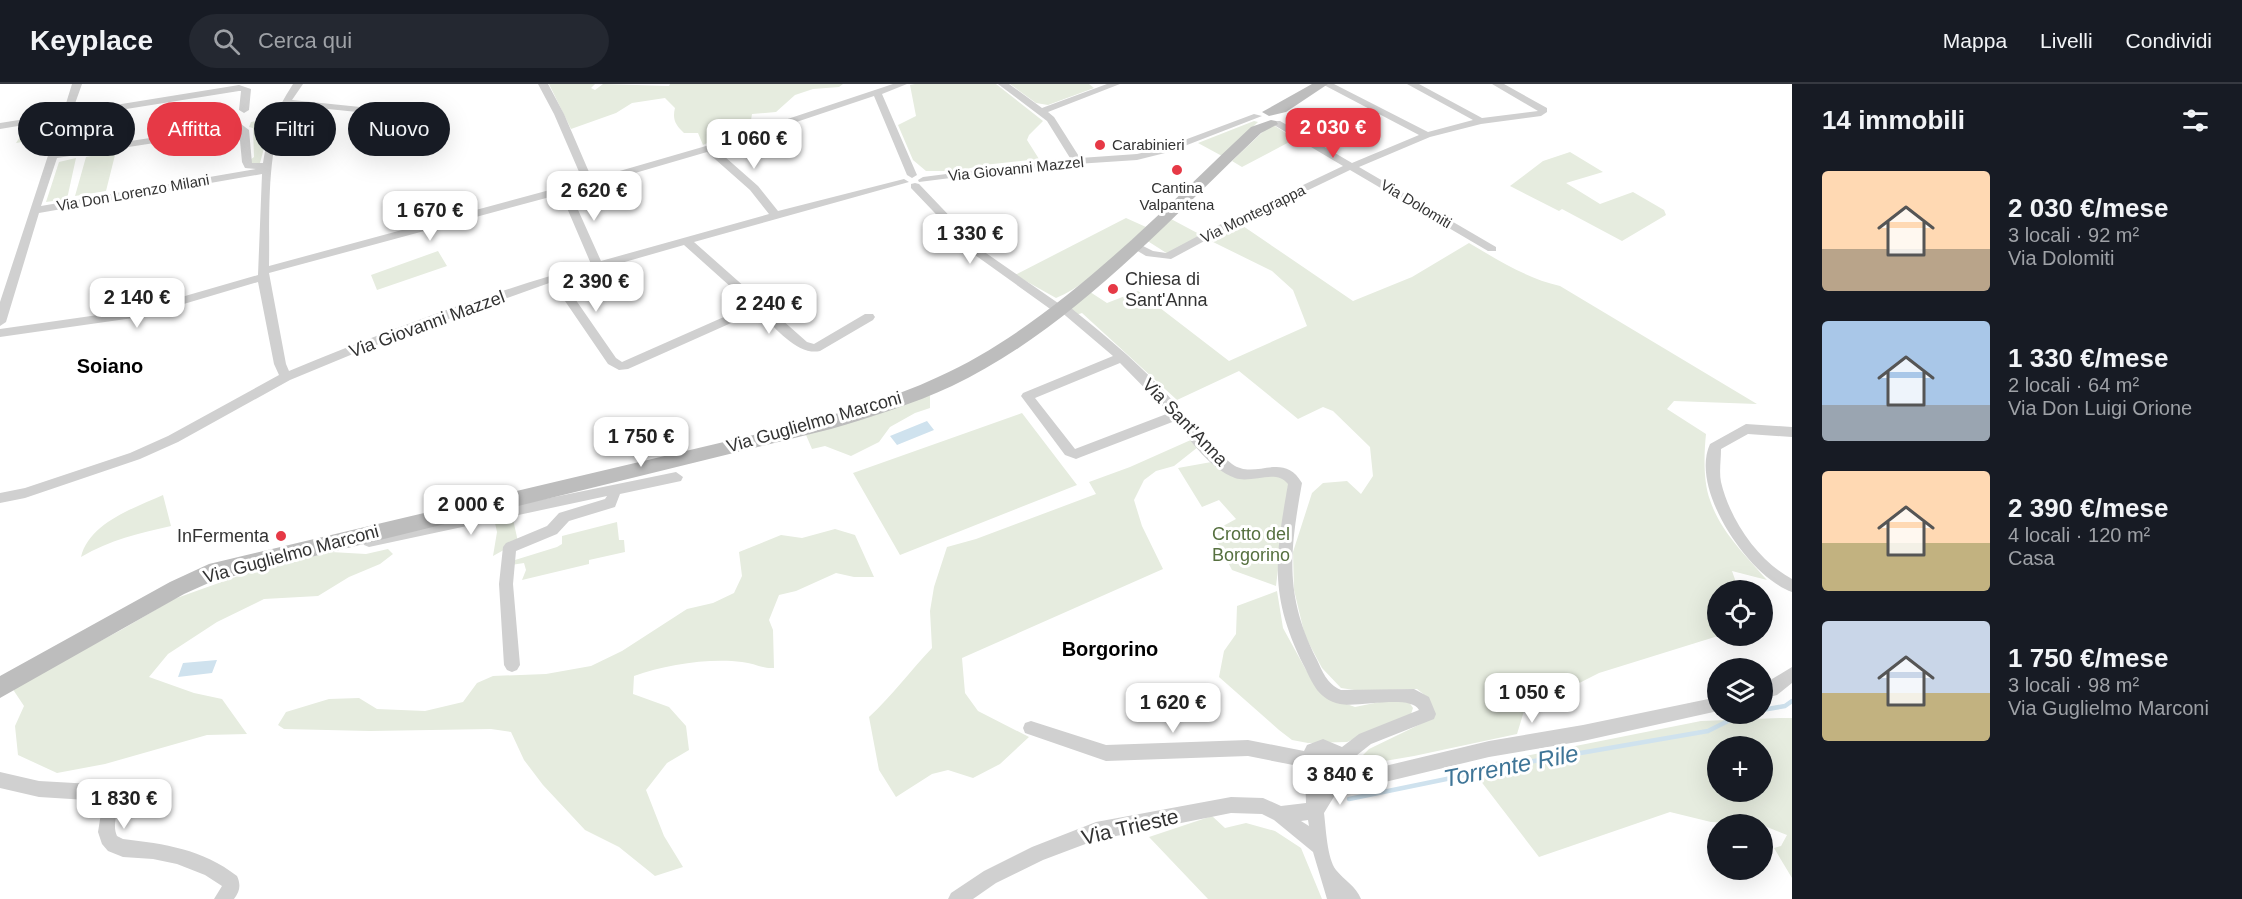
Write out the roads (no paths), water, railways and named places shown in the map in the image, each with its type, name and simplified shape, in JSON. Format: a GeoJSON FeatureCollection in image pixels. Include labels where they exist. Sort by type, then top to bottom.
{"type":"FeatureCollection","features":[{"type":"Feature","properties":{"kind":"street"},"geometry":{"type":"LineString","coordinates":[[71,102],[77,84]]}},
{"type":"Feature","properties":{"kind":"street"},"geometry":{"type":"LineString","coordinates":[[286,102],[298,84]]}},
{"type":"Feature","properties":{"kind":"street"},"geometry":{"type":"LineString","coordinates":[[543,84],[559,114],[589,183]]}},
{"type":"Feature","properties":{"kind":"street"},"geometry":{"type":"LineString","coordinates":[[0,333],[140,314],[263,274],[709,148],[902,84]]}},
{"type":"Feature","properties":{"kind":"street"},"geometry":{"type":"LineString","coordinates":[[1004,84],[1042,111],[1057,127],[1077,161]]}},
{"type":"Feature","properties":{"kind":"street"},"geometry":{"type":"LineString","coordinates":[[1042,111],[1115,84]]}},
{"type":"Feature","properties":{"kind":"street","name":"Via Guglielmo Marconi"},"geometry":{"type":"LineString","coordinates":[[0,688],[209,573],[877,409],[951,379],[980,363],[1059,307],[1135,245],[1265,119],[1321,84]]}},
{"type":"Feature","properties":{"kind":"street"},"geometry":{"type":"LineString","coordinates":[[1327,84],[1427,135]]}},
{"type":"Feature","properties":{"kind":"street"},"geometry":{"type":"LineString","coordinates":[[1412,84],[1480,121]]}},
{"type":"Feature","properties":{"kind":"street","name":"Via Montegrappa"},"geometry":{"type":"LineString","coordinates":[[1135,245],[1150,254],[1167,257],[1219,229],[1352,166],[1427,135],[1480,121],[1541,113],[1545,110],[1497,84]]}},
{"type":"Feature","properties":{"kind":"street"},"geometry":{"type":"LineString","coordinates":[[135,104],[239,88],[246,89],[244,110]]}},
{"type":"Feature","properties":{"kind":"street"},"geometry":{"type":"LineString","coordinates":[[877,92],[914,181]]}},
{"type":"Feature","properties":{"kind":"street","name":"Via Giovanni Mazzel"},"geometry":{"type":"LineString","coordinates":[[0,498],[35,490],[135,456],[173,439],[286,377],[361,346],[555,278],[776,215],[914,181],[1147,155],[1265,119]]}},
{"type":"Feature","properties":{"kind":"street","name":"Via Dolomiti"},"geometry":{"type":"LineString","coordinates":[[1265,119],[1352,166],[1492,249]]}},
{"type":"Feature","properties":{"kind":"street"},"geometry":{"type":"LineString","coordinates":[[0,126],[18,123]]}},
{"type":"Feature","properties":{"kind":"street"},"geometry":{"type":"LineString","coordinates":[[135,143],[241,127],[244,130],[249,166],[267,168]]}},
{"type":"Feature","properties":{"kind":"street"},"geometry":{"type":"LineString","coordinates":[[709,148],[753,188],[776,215]]}},
{"type":"Feature","properties":{"kind":"street"},"geometry":{"type":"LineString","coordinates":[[0,322],[17,263],[54,156]]}},
{"type":"Feature","properties":{"kind":"street"},"geometry":{"type":"LineString","coordinates":[[269,156],[263,274],[280,364],[286,377]]}},
{"type":"Feature","properties":{"kind":"street"},"geometry":{"type":"LineString","coordinates":[[229,176],[247,162]]}},
{"type":"Feature","properties":{"kind":"street","name":"Via Don Lorenzo Milani"},"geometry":{"type":"LineString","coordinates":[[37,210],[267,168]]}},
{"type":"Feature","properties":{"kind":"street","name":"Via Sant'Anna"},"geometry":{"type":"LineString","coordinates":[[914,181],[972,247],[992,264],[1059,307],[1121,358],[1147,381],[1234,472],[1251,475],[1277,470],[1292,477],[1295,483],[1284,551],[1286,606],[1295,639],[1326,691],[1346,700],[1408,693],[1419,698],[1427,706],[1428,714],[1365,740],[1345,763]]}},
{"type":"Feature","properties":{"kind":"street"},"geometry":{"type":"LineString","coordinates":[[564,190],[597,266]]}},
{"type":"Feature","properties":{"kind":"street"},"geometry":{"type":"LineString","coordinates":[[686,241],[803,345],[810,348],[816,348],[869,317]]}},
{"type":"Feature","properties":{"kind":"street"},"geometry":{"type":"LineString","coordinates":[[555,278],[612,362],[619,366],[624,366],[759,306]]}},
{"type":"Feature","properties":{"kind":"street"},"geometry":{"type":"LineString","coordinates":[[1121,358],[1027,396],[1070,452],[1076,454],[1178,416]]}},
{"type":"Feature","properties":{"kind":"street"},"geometry":{"type":"LineString","coordinates":[[1792,432],[1746,429],[1715,447],[1714,482],[1722,508],[1733,529],[1768,570],[1782,582],[1792,586]]}},
{"type":"Feature","properties":{"kind":"street"},"geometry":{"type":"LineString","coordinates":[[322,545],[374,541],[676,477]]}},
{"type":"Feature","properties":{"kind":"street"},"geometry":{"type":"LineString","coordinates":[[512,665],[506,558],[512,547],[552,530],[564,517],[610,503],[614,496],[612,490]]}},
{"type":"Feature","properties":{"kind":"street"},"geometry":{"type":"LineString","coordinates":[[1773,688],[1792,674]]}},
{"type":"Feature","properties":{"kind":"street"},"geometry":{"type":"LineString","coordinates":[[1336,899],[1320,847],[1311,767],[1313,750],[1330,748],[1345,763],[1385,774],[1489,749],[1707,706]]}},
{"type":"Feature","properties":{"kind":"street"},"geometry":{"type":"LineString","coordinates":[[1031,728],[1106,753],[1248,748],[1311,767],[1325,782],[1332,783],[1344,779],[1345,763]]}},
{"type":"Feature","properties":{"kind":"street"},"geometry":{"type":"LineString","coordinates":[[0,780],[39,789],[110,793],[112,799],[106,828],[109,839],[118,848],[165,852],[210,868],[231,882],[231,888],[223,899]]}},
{"type":"Feature","properties":{"kind":"street"},"geometry":{"type":"LineString","coordinates":[[1315,810],[1329,792],[1332,783]]}},
{"type":"Feature","properties":{"kind":"street","name":"Via Trieste"},"geometry":{"type":"LineString","coordinates":[[957,899],[990,877],[1038,853],[1096,831],[1231,805],[1263,806],[1280,814],[1320,847]]}},
{"type":"Feature","properties":{"kind":"street","name":"Via Trieste"},"geometry":{"type":"LineString","coordinates":[[1280,814],[1315,810]]}},
{"type":"Feature","properties":{"kind":"street"},"geometry":{"type":"LineString","coordinates":[[1330,876],[1352,899]]}},
{"type":"Feature","properties":{"kind":"water"},"geometry":{"type":"Polygon","coordinates":[[[927,421],[934,430],[897,445],[890,436],[927,421]]]}},
{"type":"Feature","properties":{"kind":"water"},"geometry":{"type":"Polygon","coordinates":[[[217,660],[212,673],[178,677],[183,663],[217,660]]]}},
{"type":"Feature","properties":{"kind":"waterway","name":"Torrente Rile"},"geometry":{"type":"LineString","coordinates":[[1773,708],[1785,706],[1792,701]]}},
{"type":"Feature","properties":{"kind":"waterway","name":"Torrente Rile"},"geometry":{"type":"LineString","coordinates":[[1349,799],[1534,761],[1708,731],[1722,724]]}},
{"type":"Feature","properties":{"kind":"place","name":"Carabinieri"},"geometry":{"type":"Point","coordinates":[1100,145]}},
{"type":"Feature","properties":{"kind":"place","name":"Cantina Valpantena"},"geometry":{"type":"Point","coordinates":[1177,170]}},
{"type":"Feature","properties":{"kind":"place","name":"Chiesa di Sant'Anna"},"geometry":{"type":"Point","coordinates":[1113,289]}},
{"type":"Feature","properties":{"kind":"place","name":"InFermenta"},"geometry":{"type":"Point","coordinates":[281,536]}},
{"type":"Feature","properties":{"kind":"district","name":"Soiano"},"geometry":{"type":"Point","coordinates":[110,366]}},
{"type":"Feature","properties":{"kind":"district","name":"Borgorino"},"geometry":{"type":"Point","coordinates":[1110,649]}},
{"type":"Feature","properties":{"kind":"park label","name":"Crotto del Borgorino"},"geometry":{"type":"Point","coordinates":[1251,544]}}]}
